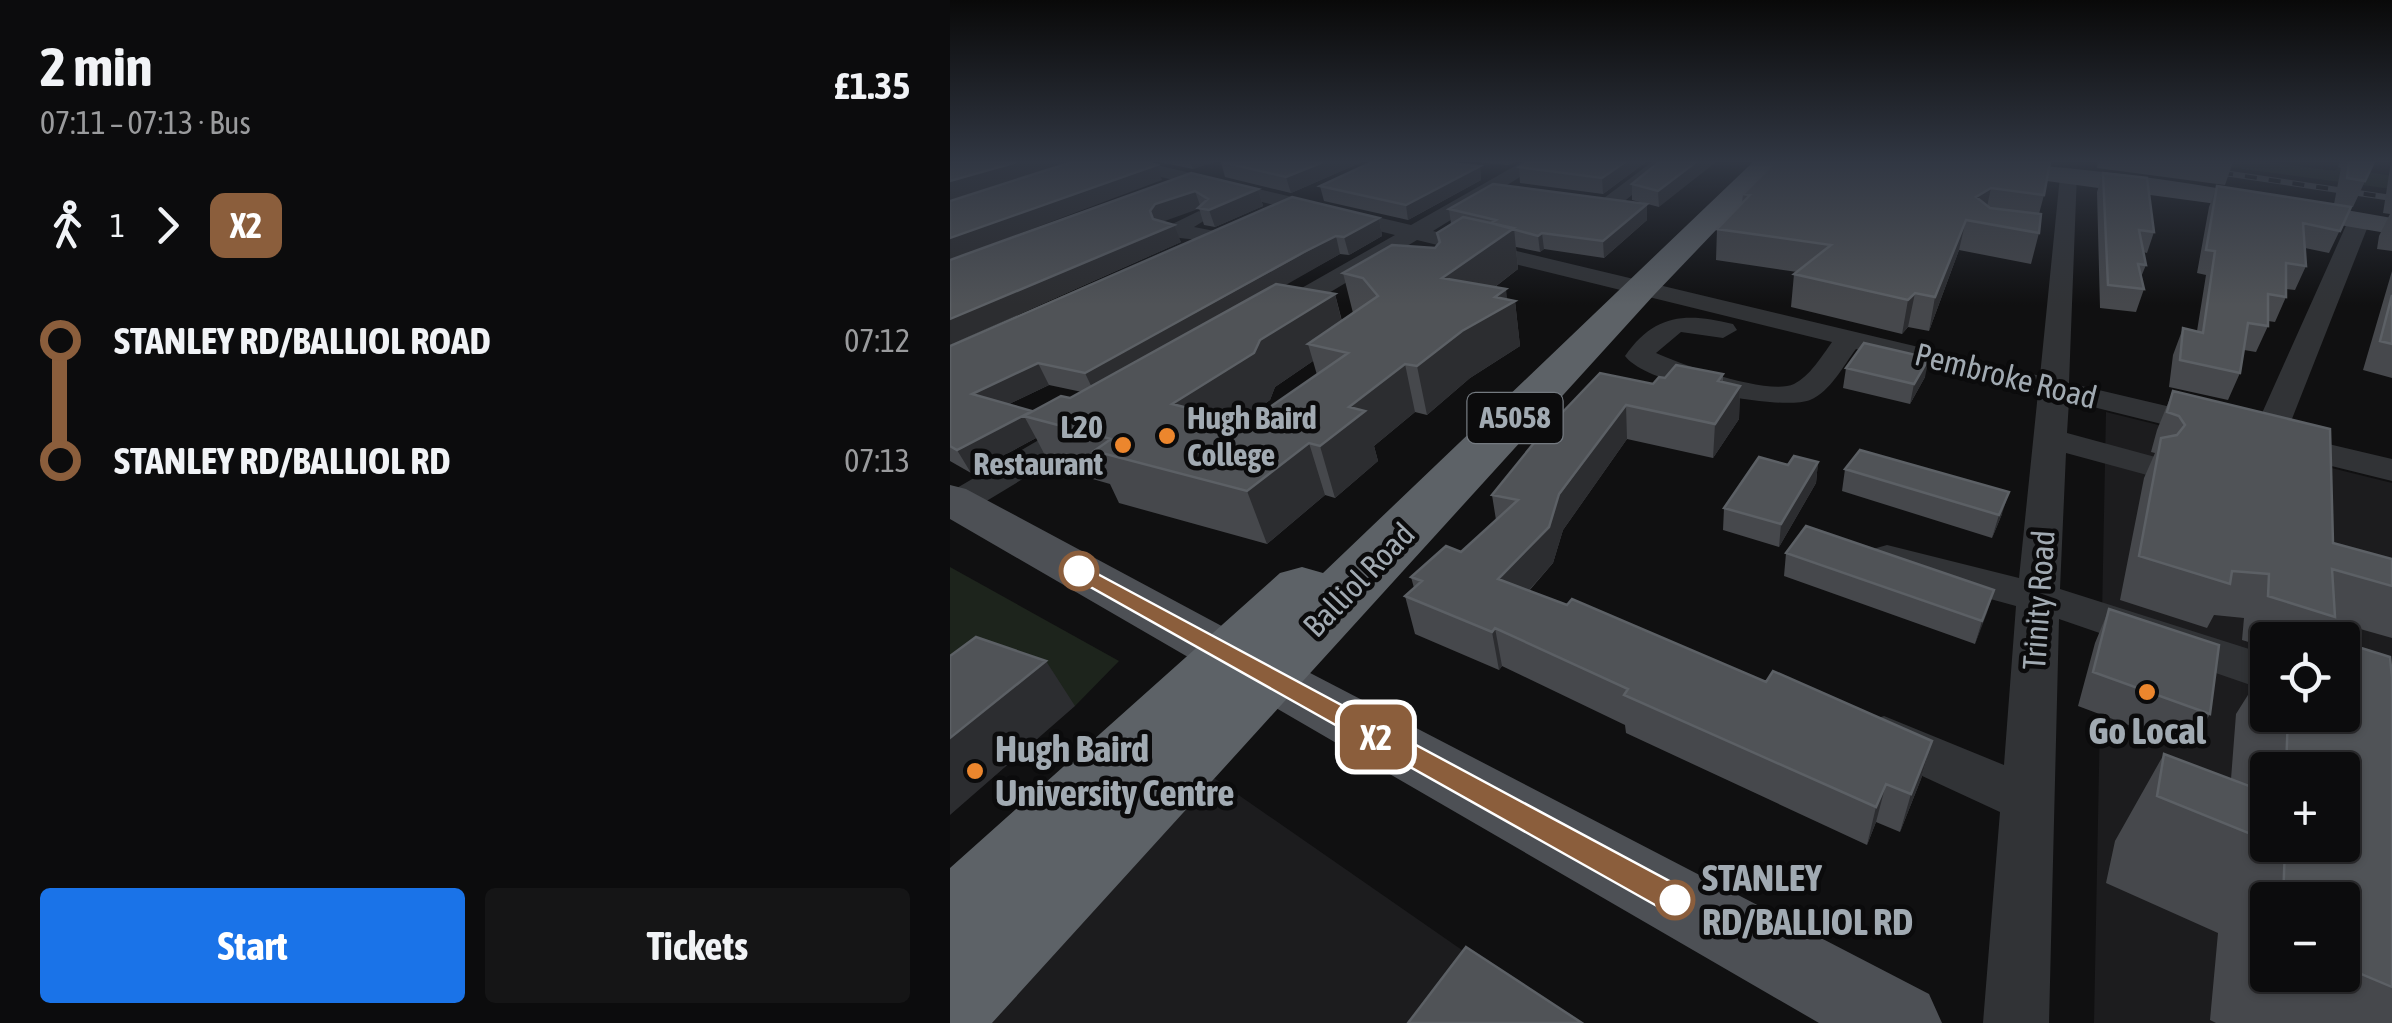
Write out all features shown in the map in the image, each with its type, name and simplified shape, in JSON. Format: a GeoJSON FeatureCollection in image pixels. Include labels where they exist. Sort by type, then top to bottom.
{"type":"FeatureCollection","features":[{"type":"Feature","properties":{"kind":"highway","name":"Balliol Road"},"geometry":{"type":"LineString","coordinates":[[950,1000],[1248,667],[1703,210]]}},
{"type":"Feature","properties":{"kind":"highway","name":"Balliol Road"},"geometry":{"type":"LineString","coordinates":[[1631,284],[1714,210]]}},
{"type":"Feature","properties":{"kind":"highway","name":"Balliol Road"},"geometry":{"type":"LineString","coordinates":[[950,927],[1248,667]]}},
{"type":"Feature","properties":{"kind":"main road"},"geometry":{"type":"LineString","coordinates":[[2297,210],[2392,226]]}},
{"type":"Feature","properties":{"kind":"main road"},"geometry":{"type":"LineString","coordinates":[[956,508],[1900,1023]]}},
{"type":"Feature","properties":{"kind":"street"},"geometry":{"type":"LineString","coordinates":[[1263,217],[1279,210]]}},
{"type":"Feature","properties":{"kind":"street","name":"Pembroke Road"},"geometry":{"type":"LineString","coordinates":[[1322,210],[1631,284],[1842,348],[2055,388],[2392,470]]}},
{"type":"Feature","properties":{"kind":"street"},"geometry":{"type":"LineString","coordinates":[[1244,333],[1458,210]]}},
{"type":"Feature","properties":{"kind":"street","name":"Trinity Road"},"geometry":{"type":"LineString","coordinates":[[2016,1023],[2038,596],[2055,388],[2058,237],[2063,210]]}},
{"type":"Feature","properties":{"kind":"street"},"geometry":{"type":"LineString","coordinates":[[2339,210],[2392,218]]}},
{"type":"Feature","properties":{"kind":"street"},"geometry":{"type":"LineString","coordinates":[[1182,254],[1225,235],[1171,230],[1199,218]]}},
{"type":"Feature","properties":{"kind":"street"},"geometry":{"type":"LineString","coordinates":[[2267,440],[2360,220]]}},
{"type":"Feature","properties":{"kind":"street"},"geometry":{"type":"LineString","coordinates":[[1354,268],[1385,273]]}},
{"type":"Feature","properties":{"kind":"street"},"geometry":{"type":"LineString","coordinates":[[1277,313],[1322,322]]}},
{"type":"Feature","properties":{"kind":"street"},"geometry":{"type":"LineString","coordinates":[[1686,320],[1842,348],[1808,389],[1786,396],[1664,367],[1639,356],[1663,330],[1686,320]]}},
{"type":"Feature","properties":{"kind":"street"},"geometry":{"type":"LineString","coordinates":[[956,508],[1109,413]]}},
{"type":"Feature","properties":{"kind":"street"},"geometry":{"type":"LineString","coordinates":[[2052,439],[2147,465]]}},
{"type":"Feature","properties":{"kind":"street"},"geometry":{"type":"LineString","coordinates":[[1876,555],[2038,596],[2250,667]]}},
{"type":"Feature","properties":{"kind":"street"},"geometry":{"type":"LineString","coordinates":[[1846,719],[2028,800]]}},
{"type":"Feature","properties":{"kind":"shaded area"},"geometry":{"type":"Polygon","coordinates":[[[2106,412],[2392,483],[2392,1023],[2094,1023],[2106,412]]]}},
{"type":"Feature","properties":{"kind":"shaded area"},"geometry":{"type":"Polygon","coordinates":[[[950,567],[1119,661],[1075,706],[950,727],[950,567]]]}},
{"type":"Feature","properties":{"kind":"shaded area"},"geometry":{"type":"Polygon","coordinates":[[[1214,778],[1567,1023],[989,1023],[1214,778]]]}},
{"type":"Feature","properties":{"kind":"building"},"geometry":{"type":"Polygon","coordinates":[[[950,210],[1030,210],[950,238],[950,210]]]}},
{"type":"Feature","properties":{"kind":"building"},"geometry":{"type":"Polygon","coordinates":[[[1089,210],[1151,210],[1153,219],[1174,225],[950,319],[950,260],[1089,210]]]}},
{"type":"Feature","properties":{"kind":"building"},"geometry":{"type":"Polygon","coordinates":[[[1263,210],[1345,210],[1379,218],[1304,252],[1085,373],[1038,363],[972,394],[1032,411],[957,450],[950,446],[950,346],[1263,210]]]}},
{"type":"Feature","properties":{"kind":"building"},"geometry":{"type":"Polygon","coordinates":[[[1452,210],[1640,210],[1603,241],[1542,233],[1538,236],[1491,223],[1496,220],[1452,210]]]}},
{"type":"Feature","properties":{"kind":"building"},"geometry":{"type":"Polygon","coordinates":[[[1736,210],[2005,210],[2041,214],[2039,233],[1966,220],[1935,297],[1915,293],[1908,300],[1794,274],[1831,245],[1717,229],[1736,210]]]}},
{"type":"Feature","properties":{"kind":"building"},"geometry":{"type":"Polygon","coordinates":[[[2105,210],[2151,210],[2154,232],[2139,230],[2146,265],[2138,264],[2144,289],[2108,285],[2105,210]]]}},
{"type":"Feature","properties":{"kind":"building"},"geometry":{"type":"Polygon","coordinates":[[[2213,210],[2350,210],[2340,231],[2303,223],[2306,266],[2286,263],[2286,297],[2268,294],[2268,326],[2248,323],[2240,373],[2180,360],[2183,328],[2203,333],[2215,251],[2206,250],[2213,210]]]}},
{"type":"Feature","properties":{"kind":"building"},"geometry":{"type":"Polygon","coordinates":[[[1463,217],[1514,228],[1442,278],[1506,289],[1495,297],[1515,301],[1462,331],[1417,366],[1405,364],[1349,407],[1365,411],[1320,446],[1309,443],[1247,491],[1094,451],[1111,439],[1024,416],[1061,396],[1070,398],[1276,284],[1335,294],[1260,340],[1254,353],[1172,404],[1247,423],[1348,353],[1308,344],[1378,296],[1363,278],[1343,273],[1392,245],[1435,248],[1440,242],[1437,233],[1463,217]]]}},
{"type":"Feature","properties":{"kind":"building"},"geometry":{"type":"Polygon","coordinates":[[[2392,295],[2392,344],[2380,341],[2392,295]]]}},
{"type":"Feature","properties":{"kind":"building"},"geometry":{"type":"Polygon","coordinates":[[[1864,343],[1929,358],[1914,384],[1846,368],[1864,343]]]}},
{"type":"Feature","properties":{"kind":"building"},"geometry":{"type":"Polygon","coordinates":[[[1676,365],[1723,374],[1718,381],[1740,386],[1715,424],[1626,405],[1559,494],[1549,527],[1498,579],[1567,605],[1572,599],[1766,682],[1773,671],[1932,741],[1911,794],[1886,784],[1876,807],[1624,695],[1628,689],[1495,628],[1492,632],[1405,596],[1422,581],[1411,577],[1446,546],[1461,552],[1518,500],[1492,495],[1538,438],[1600,373],[1653,384],[1659,377],[1665,378],[1676,365]]]}},
{"type":"Feature","properties":{"kind":"building"},"geometry":{"type":"Polygon","coordinates":[[[2173,391],[2330,429],[2333,543],[2392,559],[2392,586],[2332,569],[2335,617],[2268,596],[2269,574],[2232,571],[2230,584],[2139,556],[2161,438],[2177,435],[2185,425],[2179,416],[2167,412],[2173,391]]]}},
{"type":"Feature","properties":{"kind":"building"},"geometry":{"type":"Polygon","coordinates":[[[1860,450],[2009,492],[1999,515],[1845,469],[1860,450]]]}},
{"type":"Feature","properties":{"kind":"building"},"geometry":{"type":"Polygon","coordinates":[[[1794,456],[1818,462],[1781,524],[1724,508],[1759,457],[1788,465],[1794,456]]]}},
{"type":"Feature","properties":{"kind":"building"},"geometry":{"type":"Polygon","coordinates":[[[1806,526],[1994,590],[1982,621],[1786,553],[1806,526]]]}},
{"type":"Feature","properties":{"kind":"building"},"geometry":{"type":"Polygon","coordinates":[[[2109,609],[2219,645],[2210,714],[2093,672],[2109,609]]]}},
{"type":"Feature","properties":{"kind":"building"},"geometry":{"type":"Polygon","coordinates":[[[976,637],[1046,661],[950,738],[950,656],[976,637]]]}},
{"type":"Feature","properties":{"kind":"building"},"geometry":{"type":"Polygon","coordinates":[[[2360,648],[2390,657],[2392,987],[2360,974],[2360,882],[2284,882],[2284,862],[2360,862],[2360,752],[2287,752],[2287,732],[2360,732],[2360,648]]]}},
{"type":"Feature","properties":{"kind":"building"},"geometry":{"type":"Polygon","coordinates":[[[2164,754],[2250,786],[2250,834],[2157,796],[2164,754]]]}},
{"type":"Feature","properties":{"kind":"building"},"geometry":{"type":"Polygon","coordinates":[[[1466,947],[1582,1023],[1408,1023],[1466,947]]]}},
{"type":"Feature","properties":{"kind":"bus line","name":"X2"},"geometry":{"type":"LineString","coordinates":[[1079,571],[1675,900]]}},
{"type":"Feature","properties":{"kind":"place","name":"Hugh Baird College"},"geometry":{"type":"Point","coordinates":[1167,436]}},
{"type":"Feature","properties":{"kind":"place","name":"L20 Restaurant"},"geometry":{"type":"Point","coordinates":[1123,445]}},
{"type":"Feature","properties":{"kind":"place","name":"Go Local"},"geometry":{"type":"Point","coordinates":[2147,692]}},
{"type":"Feature","properties":{"kind":"place","name":"Hugh Baird University Centre"},"geometry":{"type":"Point","coordinates":[975,771]}},
{"type":"Feature","properties":{"kind":"place","name":"STANLEY RD/BALLIOL RD"},"geometry":{"type":"Point","coordinates":[1675,900]}}]}
